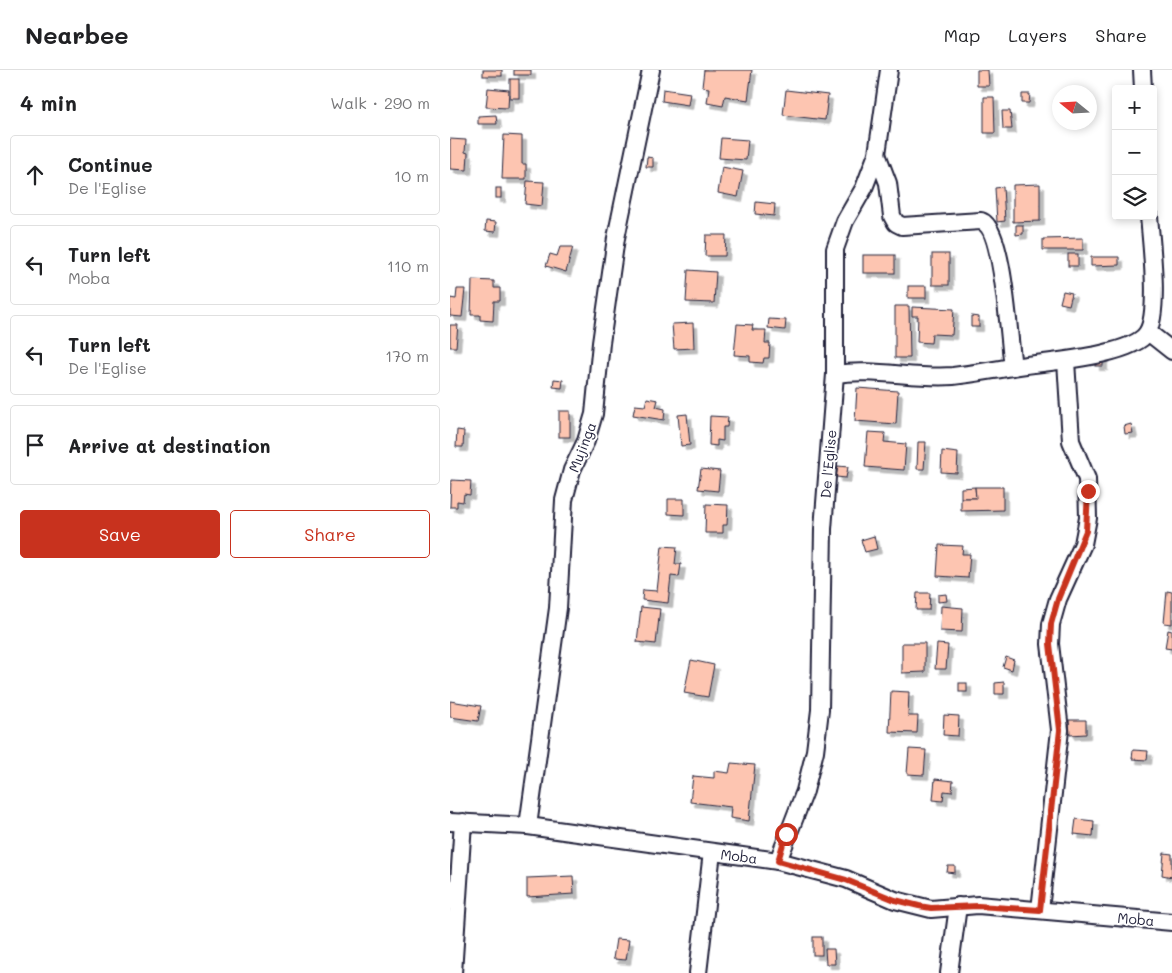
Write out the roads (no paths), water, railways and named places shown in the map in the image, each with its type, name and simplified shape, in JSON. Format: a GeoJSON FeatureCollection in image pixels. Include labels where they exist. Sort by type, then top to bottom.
{"type":"FeatureCollection","features":[{"type":"Feature","properties":{"kind":"street","name":"Mujinga"},"geometry":{"type":"LineString","coordinates":[[528,826],[558,608],[564,500],[572,470],[586,441],[594,414],[601,342],[616,238],[651,70]]}},
{"type":"Feature","properties":{"kind":"street","name":"De l'Eglise"},"geometry":{"type":"LineString","coordinates":[[778,861],[805,791],[815,751],[820,710],[823,529],[836,374],[836,249],[845,221],[864,188],[877,154],[889,70]]}},
{"type":"Feature","properties":{"kind":"street"},"geometry":{"type":"LineString","coordinates":[[1142,70],[1143,85]]}},
{"type":"Feature","properties":{"kind":"street"},"geometry":{"type":"LineString","coordinates":[[877,154],[888,183],[892,216],[896,223],[902,226],[981,222],[990,229],[1000,258],[1013,367]]}},
{"type":"Feature","properties":{"kind":"street"},"geometry":{"type":"LineString","coordinates":[[836,374],[856,371],[952,376],[1066,361],[1132,344],[1142,339],[1148,332],[1151,324],[1153,300],[1149,220]]}},
{"type":"Feature","properties":{"kind":"street"},"geometry":{"type":"LineString","coordinates":[[1148,332],[1172,351]]}},
{"type":"Feature","properties":{"kind":"street"},"geometry":{"type":"LineString","coordinates":[[1040,910],[1060,730],[1050,644],[1051,624],[1058,599],[1083,544],[1088,518],[1087,479],[1071,441],[1066,361]]}},
{"type":"Feature","properties":{"kind":"street","name":"Moba"},"geometry":{"type":"LineString","coordinates":[[457,822],[528,826],[778,861],[846,880],[895,900],[931,908],[958,906],[1040,910],[1172,922]]}},
{"type":"Feature","properties":{"kind":"street"},"geometry":{"type":"LineString","coordinates":[[453,973],[457,822]]}},
{"type":"Feature","properties":{"kind":"street"},"geometry":{"type":"LineString","coordinates":[[698,973],[712,852]]}},
{"type":"Feature","properties":{"kind":"street"},"geometry":{"type":"LineString","coordinates":[[949,973],[958,906]]}}]}
